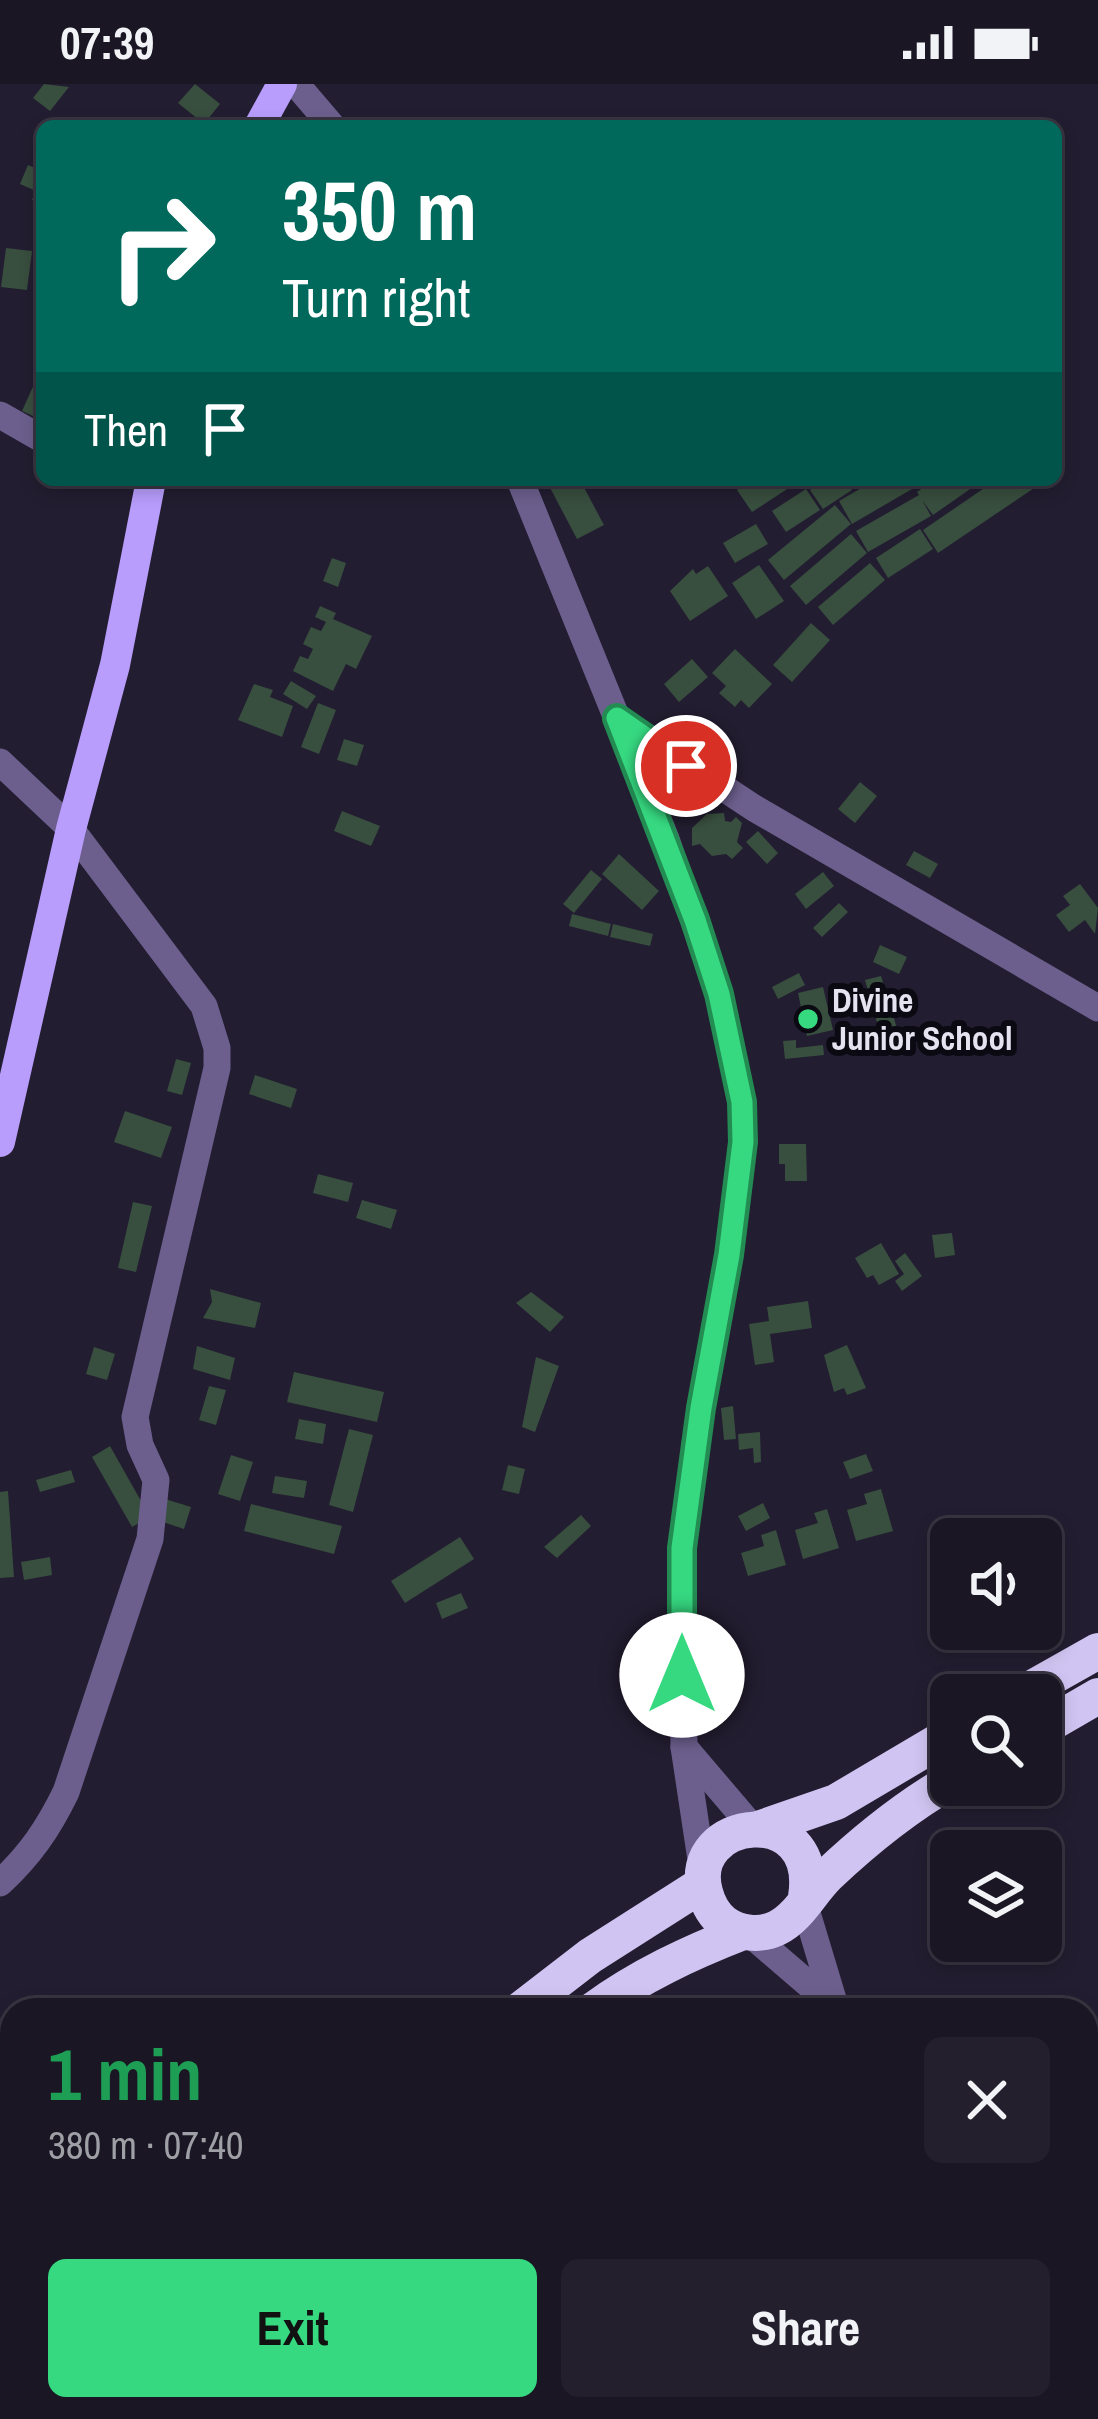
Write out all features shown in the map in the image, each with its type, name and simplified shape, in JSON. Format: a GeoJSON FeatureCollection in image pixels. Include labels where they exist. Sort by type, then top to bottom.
{"type":"FeatureCollection","features":[{"type":"Feature","properties":{"kind":"highway"},"geometry":{"type":"LineString","coordinates":[[1057,1674],[1098,1651]]}},
{"type":"Feature","properties":{"kind":"highway"},"geometry":{"type":"LineString","coordinates":[[1062,1717],[1098,1696]]}},
{"type":"Feature","properties":{"kind":"highway"},"geometry":{"type":"LineString","coordinates":[[746,1932],[723,1922],[709,1905],[703,1878],[715,1846],[740,1831],[836,1802],[930,1746]]}},
{"type":"Feature","properties":{"kind":"highway"},"geometry":{"type":"LineString","coordinates":[[611,1998],[646,1975],[746,1932],[781,1927],[805,1900],[930,1793]]}},
{"type":"Feature","properties":{"kind":"highway"},"geometry":{"type":"LineString","coordinates":[[758,1828],[780,1834],[794,1845],[808,1879],[805,1900]]}},
{"type":"Feature","properties":{"kind":"highway"},"geometry":{"type":"LineString","coordinates":[[536,1998],[703,1878]]}},
{"type":"Feature","properties":{"kind":"main road"},"geometry":{"type":"LineString","coordinates":[[262,120],[282,84]]}},
{"type":"Feature","properties":{"kind":"main road"},"geometry":{"type":"LineString","coordinates":[[0,1142],[71,830],[115,665],[143,486]]}},
{"type":"Feature","properties":{"kind":"street"},"geometry":{"type":"LineString","coordinates":[[296,84],[327,120]]}},
{"type":"Feature","properties":{"kind":"street"},"geometry":{"type":"LineString","coordinates":[[0,416],[36,436]]}},
{"type":"Feature","properties":{"kind":"street"},"geometry":{"type":"LineString","coordinates":[[522,486],[695,920],[719,994],[742,1102],[743,1142],[729,1255],[682,1548],[684,1747],[703,1878]]}},
{"type":"Feature","properties":{"kind":"street"},"geometry":{"type":"LineString","coordinates":[[617,718],[737,797],[1098,1008]]}},
{"type":"Feature","properties":{"kind":"street"},"geometry":{"type":"LineString","coordinates":[[0,762],[71,830],[205,1006],[217,1048],[217,1068],[134,1417],[156,1480],[150,1539],[66,1792],[49,1828],[0,1883]]}},
{"type":"Feature","properties":{"kind":"street"},"geometry":{"type":"LineString","coordinates":[[684,1747],[758,1828]]}},
{"type":"Feature","properties":{"kind":"street"},"geometry":{"type":"LineString","coordinates":[[805,1900],[833,1998]]}},
{"type":"Feature","properties":{"kind":"street"},"geometry":{"type":"LineString","coordinates":[[746,1932],[824,1998]]}},
{"type":"Feature","properties":{"kind":"building"},"geometry":{"type":"Polygon","coordinates":[[[44,84],[69,87],[50,111],[33,98],[44,84]]]}},
{"type":"Feature","properties":{"kind":"building"},"geometry":{"type":"Polygon","coordinates":[[[195,84],[220,104],[207,120],[199,120],[178,103],[195,84]]]}},
{"type":"Feature","properties":{"kind":"building"},"geometry":{"type":"Polygon","coordinates":[[[28,165],[36,168],[36,191],[20,184],[28,165]]]}},
{"type":"Feature","properties":{"kind":"building"},"geometry":{"type":"Polygon","coordinates":[[[6,248],[32,251],[27,290],[1,287],[6,248]]]}},
{"type":"Feature","properties":{"kind":"building"},"geometry":{"type":"Polygon","coordinates":[[[36,380],[36,417],[22,411],[36,380]]]}},
{"type":"Feature","properties":{"kind":"building"},"geometry":{"type":"Polygon","coordinates":[[[549,486],[583,486],[604,525],[577,539],[549,486]]]}},
{"type":"Feature","properties":{"kind":"building"},"geometry":{"type":"Polygon","coordinates":[[[743,486],[792,486],[752,512],[737,490],[743,486]]]}},
{"type":"Feature","properties":{"kind":"building"},"geometry":{"type":"Polygon","coordinates":[[[849,486],[852,490],[823,509],[810,490],[849,486]]]}},
{"type":"Feature","properties":{"kind":"building"},"geometry":{"type":"Polygon","coordinates":[[[865,486],[912,489],[852,524],[839,501],[865,486]]]}},
{"type":"Feature","properties":{"kind":"building"},"geometry":{"type":"Polygon","coordinates":[[[926,486],[974,486],[933,515],[922,500],[931,516],[868,552],[856,531],[919,495],[926,486]]]}},
{"type":"Feature","properties":{"kind":"building"},"geometry":{"type":"Polygon","coordinates":[[[987,486],[1037,486],[938,553],[923,530],[987,486]]]}},
{"type":"Feature","properties":{"kind":"building"},"geometry":{"type":"Polygon","coordinates":[[[806,489],[820,510],[786,532],[772,511],[806,489]]]}},
{"type":"Feature","properties":{"kind":"building"},"geometry":{"type":"Polygon","coordinates":[[[835,505],[851,524],[784,580],[768,560],[835,505]]]}},
{"type":"Feature","properties":{"kind":"building"},"geometry":{"type":"Polygon","coordinates":[[[756,524],[768,544],[735,563],[723,543],[756,524]]]}},
{"type":"Feature","properties":{"kind":"building"},"geometry":{"type":"Polygon","coordinates":[[[920,529],[933,549],[888,578],[876,558],[920,529]]]}},
{"type":"Feature","properties":{"kind":"building"},"geometry":{"type":"Polygon","coordinates":[[[851,534],[867,553],[806,605],[790,586],[851,534]]]}},
{"type":"Feature","properties":{"kind":"building"},"geometry":{"type":"Polygon","coordinates":[[[332,558],[346,563],[338,587],[323,581],[332,558]]]}},
{"type":"Feature","properties":{"kind":"building"},"geometry":{"type":"Polygon","coordinates":[[[870,563],[885,580],[833,625],[818,607],[870,563]]]}},
{"type":"Feature","properties":{"kind":"building"},"geometry":{"type":"Polygon","coordinates":[[[759,565],[784,601],[756,619],[732,583],[759,565]]]}},
{"type":"Feature","properties":{"kind":"building"},"geometry":{"type":"Polygon","coordinates":[[[708,566],[728,596],[690,621],[670,591],[693,569],[696,574],[708,566]]]}},
{"type":"Feature","properties":{"kind":"building"},"geometry":{"type":"Polygon","coordinates":[[[320,606],[336,613],[333,619],[372,636],[356,669],[346,664],[333,691],[293,671],[300,656],[308,659],[313,649],[303,644],[311,627],[321,631],[326,622],[315,617],[320,606]]]}},
{"type":"Feature","properties":{"kind":"building"},"geometry":{"type":"Polygon","coordinates":[[[811,623],[830,640],[792,682],[773,665],[811,623]]]}},
{"type":"Feature","properties":{"kind":"building"},"geometry":{"type":"Polygon","coordinates":[[[735,649],[772,684],[749,708],[741,700],[735,707],[719,693],[726,686],[712,673],[735,649]]]}},
{"type":"Feature","properties":{"kind":"building"},"geometry":{"type":"Polygon","coordinates":[[[692,659],[708,677],[679,702],[664,684],[692,659]]]}},
{"type":"Feature","properties":{"kind":"building"},"geometry":{"type":"Polygon","coordinates":[[[291,681],[316,696],[307,709],[283,694],[291,681]]]}},
{"type":"Feature","properties":{"kind":"building"},"geometry":{"type":"Polygon","coordinates":[[[254,684],[273,690],[270,697],[293,706],[282,737],[238,720],[254,684]]]}},
{"type":"Feature","properties":{"kind":"building"},"geometry":{"type":"Polygon","coordinates":[[[318,703],[336,710],[319,754],[301,747],[318,703]]]}},
{"type":"Feature","properties":{"kind":"building"},"geometry":{"type":"Polygon","coordinates":[[[344,739],[364,745],[357,766],[337,760],[344,739]]]}},
{"type":"Feature","properties":{"kind":"building"},"geometry":{"type":"Polygon","coordinates":[[[860,782],[877,796],[855,823],[838,809],[860,782]]]}},
{"type":"Feature","properties":{"kind":"building"},"geometry":{"type":"Polygon","coordinates":[[[342,811],[380,826],[371,846],[334,831],[342,811]]]}},
{"type":"Feature","properties":{"kind":"building"},"geometry":{"type":"Polygon","coordinates":[[[724,813],[725,821],[736,817],[742,823],[737,842],[743,848],[732,859],[726,854],[712,856],[700,844],[692,846],[692,828],[707,814],[724,813]]]}},
{"type":"Feature","properties":{"kind":"building"},"geometry":{"type":"Polygon","coordinates":[[[758,831],[778,853],[767,864],[746,842],[758,831]]]}},
{"type":"Feature","properties":{"kind":"building"},"geometry":{"type":"Polygon","coordinates":[[[914,851],[938,864],[930,878],[906,865],[914,851]]]}},
{"type":"Feature","properties":{"kind":"building"},"geometry":{"type":"Polygon","coordinates":[[[619,854],[659,891],[642,910],[602,874],[619,854]]]}},
{"type":"Feature","properties":{"kind":"building"},"geometry":{"type":"Polygon","coordinates":[[[591,870],[602,879],[574,913],[563,904],[591,870]]]}},
{"type":"Feature","properties":{"kind":"building"},"geometry":{"type":"Polygon","coordinates":[[[823,872],[834,886],[806,909],[795,894],[823,872]]]}},
{"type":"Feature","properties":{"kind":"building"},"geometry":{"type":"Polygon","coordinates":[[[1080,884],[1098,908],[1095,934],[1085,920],[1069,932],[1056,915],[1070,905],[1063,896],[1080,884]]]}},
{"type":"Feature","properties":{"kind":"building"},"geometry":{"type":"Polygon","coordinates":[[[839,903],[848,912],[822,937],[813,928],[839,903]]]}},
{"type":"Feature","properties":{"kind":"building"},"geometry":{"type":"Polygon","coordinates":[[[572,914],[611,924],[608,936],[569,926],[572,914]]]}},
{"type":"Feature","properties":{"kind":"building"},"geometry":{"type":"Polygon","coordinates":[[[613,924],[653,934],[650,946],[610,937],[613,924]]]}},
{"type":"Feature","properties":{"kind":"building"},"geometry":{"type":"Polygon","coordinates":[[[880,945],[907,957],[899,974],[873,962],[880,945]]]}},
{"type":"Feature","properties":{"kind":"building"},"geometry":{"type":"Polygon","coordinates":[[[799,973],[805,985],[778,999],[772,987],[799,973]]]}},
{"type":"Feature","properties":{"kind":"building"},"geometry":{"type":"Polygon","coordinates":[[[881,976],[899,1035],[882,1040],[865,980],[881,976]]]}},
{"type":"Feature","properties":{"kind":"building"},"geometry":{"type":"Polygon","coordinates":[[[823,987],[833,1030],[807,1036],[798,993],[823,987]]]}},
{"type":"Feature","properties":{"kind":"building"},"geometry":{"type":"Polygon","coordinates":[[[876,1028],[877,1048],[840,1051],[838,1030],[876,1028]]]}},
{"type":"Feature","properties":{"kind":"building"},"geometry":{"type":"Polygon","coordinates":[[[796,1040],[796,1048],[823,1045],[824,1055],[785,1059],[783,1041],[796,1040]]]}},
{"type":"Feature","properties":{"kind":"building"},"geometry":{"type":"Polygon","coordinates":[[[176,1059],[191,1063],[182,1095],[167,1091],[176,1059]]]}},
{"type":"Feature","properties":{"kind":"building"},"geometry":{"type":"Polygon","coordinates":[[[255,1075],[297,1089],[291,1108],[249,1094],[255,1075]]]}},
{"type":"Feature","properties":{"kind":"building"},"geometry":{"type":"Polygon","coordinates":[[[125,1111],[172,1127],[161,1158],[114,1142],[125,1111]]]}},
{"type":"Feature","properties":{"kind":"building"},"geometry":{"type":"Polygon","coordinates":[[[779,1144],[806,1144],[807,1181],[785,1181],[779,1144]]]}},
{"type":"Feature","properties":{"kind":"building"},"geometry":{"type":"Polygon","coordinates":[[[318,1174],[353,1183],[348,1202],[313,1193],[318,1174]]]}},
{"type":"Feature","properties":{"kind":"building"},"geometry":{"type":"Polygon","coordinates":[[[362,1200],[397,1210],[391,1229],[356,1218],[362,1200]]]}},
{"type":"Feature","properties":{"kind":"building"},"geometry":{"type":"Polygon","coordinates":[[[133,1202],[152,1206],[136,1272],[118,1268],[133,1202]]]}},
{"type":"Feature","properties":{"kind":"building"},"geometry":{"type":"Polygon","coordinates":[[[952,1233],[955,1255],[935,1258],[932,1235],[952,1233]]]}},
{"type":"Feature","properties":{"kind":"building"},"geometry":{"type":"Polygon","coordinates":[[[881,1243],[899,1274],[879,1285],[873,1275],[867,1278],[855,1258],[881,1243]]]}},
{"type":"Feature","properties":{"kind":"building"},"geometry":{"type":"Polygon","coordinates":[[[905,1253],[922,1276],[902,1291],[895,1281],[904,1274],[895,1261],[905,1253]]]}},
{"type":"Feature","properties":{"kind":"building"},"geometry":{"type":"Polygon","coordinates":[[[210,1289],[261,1303],[255,1328],[203,1318],[212,1302],[210,1289]]]}},
{"type":"Feature","properties":{"kind":"building"},"geometry":{"type":"Polygon","coordinates":[[[531,1292],[564,1317],[550,1332],[516,1303],[531,1292]]]}},
{"type":"Feature","properties":{"kind":"building"},"geometry":{"type":"Polygon","coordinates":[[[808,1301],[812,1328],[770,1334],[774,1362],[755,1365],[749,1324],[769,1321],[767,1307],[808,1301]]]}},
{"type":"Feature","properties":{"kind":"building"},"geometry":{"type":"Polygon","coordinates":[[[847,1345],[866,1388],[847,1395],[844,1388],[834,1392],[824,1355],[847,1345]]]}},
{"type":"Feature","properties":{"kind":"building"},"geometry":{"type":"Polygon","coordinates":[[[197,1346],[235,1358],[230,1380],[193,1369],[197,1346]]]}},
{"type":"Feature","properties":{"kind":"building"},"geometry":{"type":"Polygon","coordinates":[[[94,1347],[115,1354],[107,1380],[86,1374],[94,1347]]]}},
{"type":"Feature","properties":{"kind":"building"},"geometry":{"type":"Polygon","coordinates":[[[536,1357],[559,1366],[535,1432],[522,1427],[536,1357]]]}},
{"type":"Feature","properties":{"kind":"building"},"geometry":{"type":"Polygon","coordinates":[[[294,1372],[384,1392],[377,1422],[287,1402],[294,1372]]]}},
{"type":"Feature","properties":{"kind":"building"},"geometry":{"type":"Polygon","coordinates":[[[209,1386],[226,1390],[216,1425],[199,1420],[209,1386]]]}},
{"type":"Feature","properties":{"kind":"building"},"geometry":{"type":"Polygon","coordinates":[[[733,1406],[736,1439],[724,1440],[721,1408],[733,1406]]]}},
{"type":"Feature","properties":{"kind":"building"},"geometry":{"type":"Polygon","coordinates":[[[299,1419],[326,1424],[323,1444],[295,1439],[299,1419]]]}},
{"type":"Feature","properties":{"kind":"building"},"geometry":{"type":"Polygon","coordinates":[[[349,1429],[373,1435],[353,1512],[329,1505],[349,1429]]]}},
{"type":"Feature","properties":{"kind":"building"},"geometry":{"type":"Polygon","coordinates":[[[760,1432],[761,1462],[754,1463],[753,1448],[739,1450],[738,1434],[760,1432]]]}},
{"type":"Feature","properties":{"kind":"building"},"geometry":{"type":"Polygon","coordinates":[[[110,1446],[150,1517],[132,1527],[92,1457],[110,1446]]]}},
{"type":"Feature","properties":{"kind":"building"},"geometry":{"type":"Polygon","coordinates":[[[866,1454],[873,1471],[850,1479],[843,1462],[866,1454]]]}},
{"type":"Feature","properties":{"kind":"building"},"geometry":{"type":"Polygon","coordinates":[[[231,1455],[253,1462],[240,1501],[218,1494],[231,1455]]]}},
{"type":"Feature","properties":{"kind":"building"},"geometry":{"type":"Polygon","coordinates":[[[508,1465],[525,1469],[519,1494],[502,1490],[508,1465]]]}},
{"type":"Feature","properties":{"kind":"building"},"geometry":{"type":"Polygon","coordinates":[[[71,1470],[75,1482],[40,1492],[36,1480],[71,1470]]]}},
{"type":"Feature","properties":{"kind":"building"},"geometry":{"type":"Polygon","coordinates":[[[275,1476],[307,1481],[304,1498],[272,1493],[275,1476]]]}},
{"type":"Feature","properties":{"kind":"building"},"geometry":{"type":"Polygon","coordinates":[[[881,1489],[893,1531],[856,1541],[847,1510],[867,1504],[864,1494],[881,1489]]]}},
{"type":"Feature","properties":{"kind":"building"},"geometry":{"type":"Polygon","coordinates":[[[8,1491],[14,1577],[0,1578],[0,1492],[8,1491]]]}},
{"type":"Feature","properties":{"kind":"building"},"geometry":{"type":"Polygon","coordinates":[[[165,1499],[191,1507],[184,1529],[157,1520],[165,1499]]]}},
{"type":"Feature","properties":{"kind":"building"},"geometry":{"type":"Polygon","coordinates":[[[763,1503],[770,1518],[746,1531],[738,1516],[763,1503]]]}},
{"type":"Feature","properties":{"kind":"building"},"geometry":{"type":"Polygon","coordinates":[[[251,1504],[342,1526],[334,1554],[244,1531],[251,1504]]]}},
{"type":"Feature","properties":{"kind":"building"},"geometry":{"type":"Polygon","coordinates":[[[827,1509],[839,1548],[803,1559],[795,1530],[818,1523],[814,1513],[827,1509]]]}},
{"type":"Feature","properties":{"kind":"building"},"geometry":{"type":"Polygon","coordinates":[[[581,1515],[591,1526],[557,1558],[544,1547],[581,1515]]]}},
{"type":"Feature","properties":{"kind":"building"},"geometry":{"type":"Polygon","coordinates":[[[776,1530],[786,1565],[748,1576],[741,1553],[764,1546],[761,1535],[776,1530]]]}},
{"type":"Feature","properties":{"kind":"building"},"geometry":{"type":"Polygon","coordinates":[[[460,1537],[474,1559],[405,1603],[391,1581],[460,1537]]]}},
{"type":"Feature","properties":{"kind":"building"},"geometry":{"type":"Polygon","coordinates":[[[50,1557],[52,1575],[24,1580],[21,1562],[50,1557]]]}},
{"type":"Feature","properties":{"kind":"building"},"geometry":{"type":"Polygon","coordinates":[[[461,1593],[468,1608],[442,1619],[436,1603],[461,1593]]]}},
{"type":"Feature","properties":{"kind":"place","name":"Divine Junior School"},"geometry":{"type":"Point","coordinates":[808,1019]}},
{"type":"Feature","properties":{"kind":"route"},"geometry":{"type":"LineString","coordinates":[[682,1675],[682,1548],[729,1255],[743,1142],[742,1102],[719,994],[695,920],[617,718],[686,766]]}}]}
